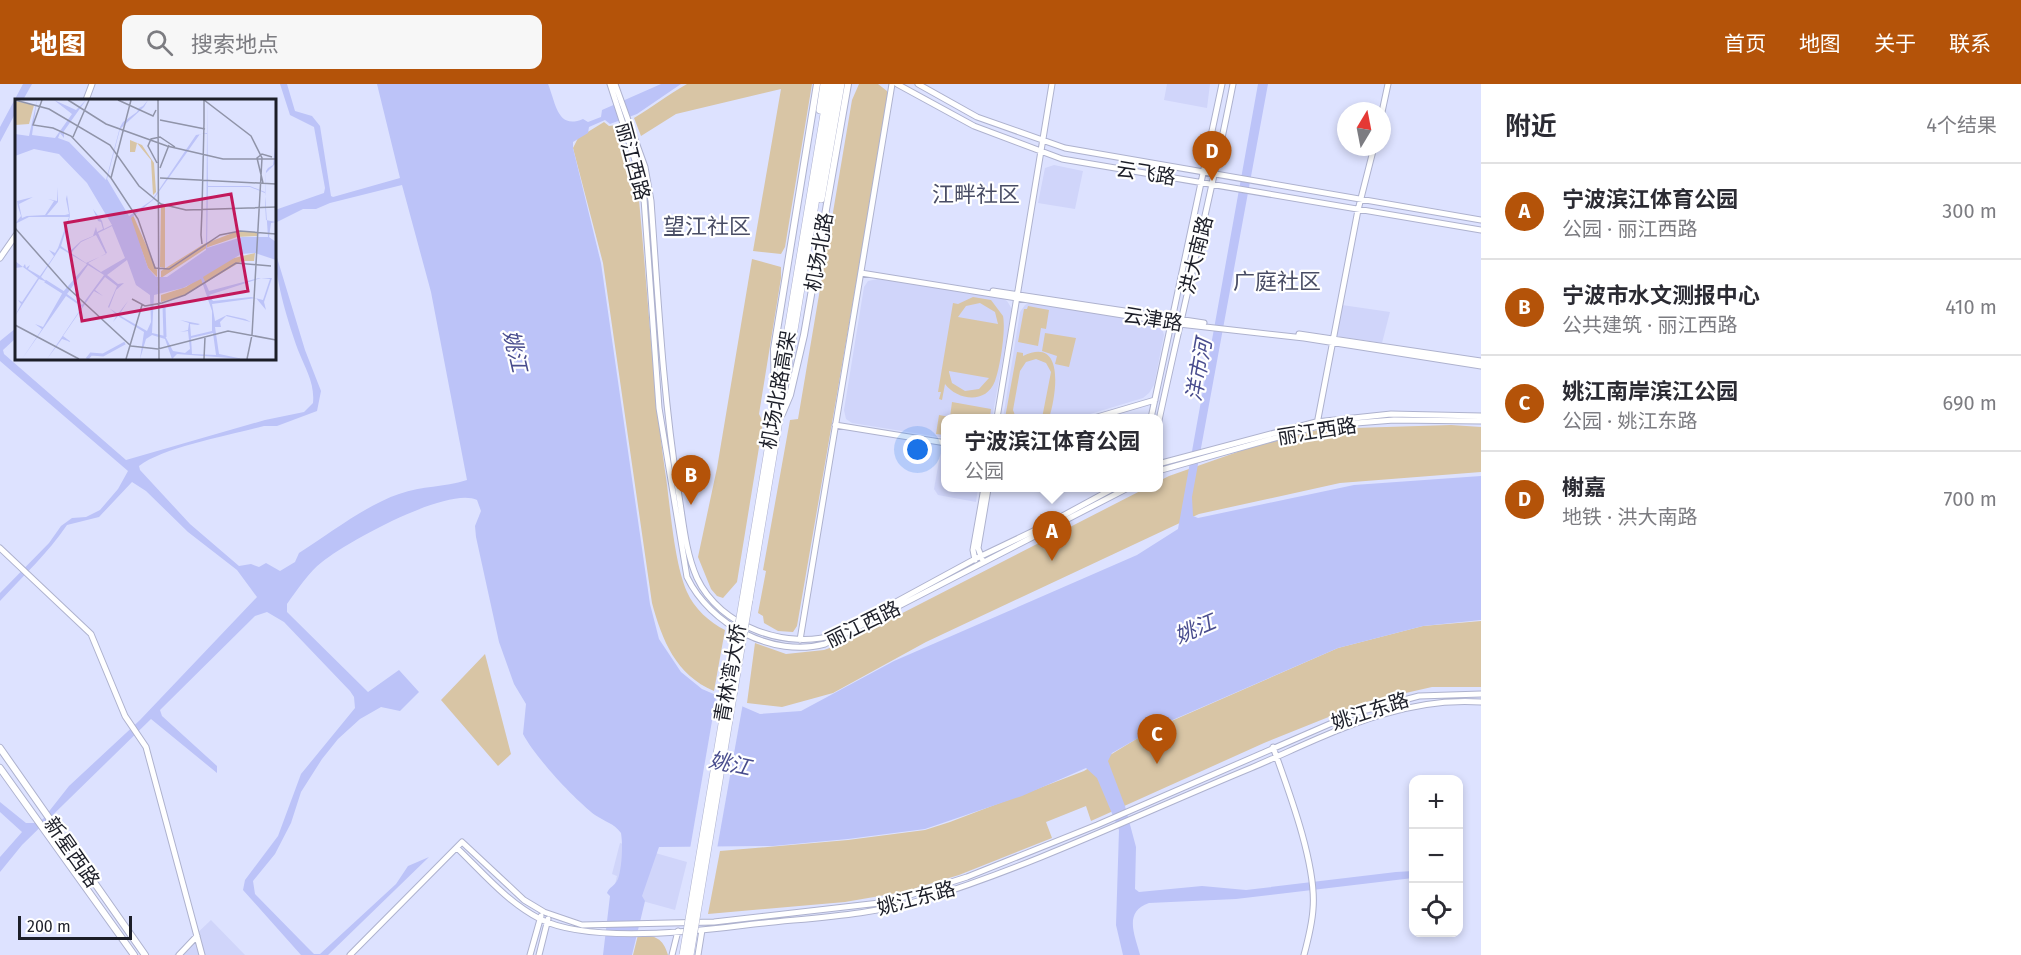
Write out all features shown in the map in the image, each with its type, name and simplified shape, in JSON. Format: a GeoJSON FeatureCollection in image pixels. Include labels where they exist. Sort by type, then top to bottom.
{"type":"FeatureCollection","features":[{"type":"Feature","properties":{"kind":"highway"},"geometry":{"type":"LineString","coordinates":[[819,182],[824,84]]}},
{"type":"Feature","properties":{"kind":"highway"},"geometry":{"type":"LineString","coordinates":[[819,182],[829,84]]}},
{"type":"Feature","properties":{"kind":"highway"},"geometry":{"type":"LineString","coordinates":[[819,182],[835,84]]}},
{"type":"Feature","properties":{"kind":"highway"},"geometry":{"type":"LineString","coordinates":[[819,182],[847,85]]}},
{"type":"Feature","properties":{"kind":"highway","name":"机场北路高架"},"geometry":{"type":"LineString","coordinates":[[746,600],[776,401],[819,182]]}},
{"type":"Feature","properties":{"kind":"highway","name":"机场北路高架"},"geometry":{"type":"LineString","coordinates":[[746,600],[781,417],[819,182]]}},
{"type":"Feature","properties":{"kind":"highway","name":"青林湾大桥"},"geometry":{"type":"LineString","coordinates":[[690,955],[746,600]]}},
{"type":"Feature","properties":{"kind":"highway","name":"青林湾大桥"},"geometry":{"type":"LineString","coordinates":[[683,955],[746,600]]}},
{"type":"Feature","properties":{"kind":"main road"},"geometry":{"type":"LineString","coordinates":[[86,99],[92,84]]}},
{"type":"Feature","properties":{"kind":"main road"},"geometry":{"type":"LineString","coordinates":[[610,84],[618,99]]}},
{"type":"Feature","properties":{"kind":"main road","name":"丽江西路"},"geometry":{"type":"LineString","coordinates":[[615,84],[618,99],[645,167],[651,201],[669,432],[689,557],[703,588],[719,608],[764,632],[800,640],[820,640],[837,634],[1107,492]]}},
{"type":"Feature","properties":{"kind":"main road","name":"机场北路"},"geometry":{"type":"LineString","coordinates":[[776,401],[774,349],[817,84]]}},
{"type":"Feature","properties":{"kind":"main road"},"geometry":{"type":"LineString","coordinates":[[800,640],[861,272],[895,84]]}},
{"type":"Feature","properties":{"kind":"main road","name":"云飞路"},"geometry":{"type":"LineString","coordinates":[[895,84],[974,126],[1062,159],[1481,230]]}},
{"type":"Feature","properties":{"kind":"main road","name":"云飞路"},"geometry":{"type":"LineString","coordinates":[[918,84],[977,117],[1065,148],[1260,184],[1481,220]]}},
{"type":"Feature","properties":{"kind":"main road"},"geometry":{"type":"LineString","coordinates":[[999,414],[1052,84]]}},
{"type":"Feature","properties":{"kind":"main road","name":"洪大南路"},"geometry":{"type":"LineString","coordinates":[[1152,414],[1222,84]]}},
{"type":"Feature","properties":{"kind":"main road","name":"洪大南路"},"geometry":{"type":"LineString","coordinates":[[1160,414],[1180,322],[1216,176],[1233,84]]}},
{"type":"Feature","properties":{"kind":"main road"},"geometry":{"type":"LineString","coordinates":[[1384,102],[1388,84]]}},
{"type":"Feature","properties":{"kind":"main road","name":"机场北路"},"geometry":{"type":"LineString","coordinates":[[781,417],[790,395],[804,335],[847,85]]}},
{"type":"Feature","properties":{"kind":"main road","name":"丽江西路"},"geometry":{"type":"LineString","coordinates":[[626,120],[643,185],[662,432],[687,577],[696,596],[721,620],[782,647],[809,648],[849,633],[979,559],[1120,492]]}},
{"type":"Feature","properties":{"kind":"main road"},"geometry":{"type":"LineString","coordinates":[[1317,424],[1358,210],[1372,156]]}},
{"type":"Feature","properties":{"kind":"main road"},"geometry":{"type":"LineString","coordinates":[[0,258],[15,236]]}},
{"type":"Feature","properties":{"kind":"main road","name":"云津路"},"geometry":{"type":"LineString","coordinates":[[861,272],[1180,322],[1333,340],[1481,363]]}},
{"type":"Feature","properties":{"kind":"main road"},"geometry":{"type":"LineString","coordinates":[[1108,414],[1155,400]]}},
{"type":"Feature","properties":{"kind":"main road","name":"丽江西路"},"geometry":{"type":"LineString","coordinates":[[1163,463],[1208,454],[1317,424],[1391,414],[1481,416]]}},
{"type":"Feature","properties":{"kind":"main road","name":"丽江西路"},"geometry":{"type":"LineString","coordinates":[[1317,424],[1394,420],[1481,421]]}},
{"type":"Feature","properties":{"kind":"main road"},"geometry":{"type":"LineString","coordinates":[[836,425],[941,442]]}},
{"type":"Feature","properties":{"kind":"main road","name":"丽江西路"},"geometry":{"type":"LineString","coordinates":[[1163,470],[1184,465],[1208,454]]}},
{"type":"Feature","properties":{"kind":"main road"},"geometry":{"type":"LineString","coordinates":[[979,559],[973,550],[985,492]]}},
{"type":"Feature","properties":{"kind":"main road"},"geometry":{"type":"LineString","coordinates":[[0,548],[91,634],[125,716],[146,747],[202,955]]}},
{"type":"Feature","properties":{"kind":"main road","name":"姚江东路"},"geometry":{"type":"LineString","coordinates":[[593,929],[704,922],[888,902],[967,877],[1117,817],[1355,713],[1402,699],[1432,694],[1481,694]]}},
{"type":"Feature","properties":{"kind":"main road","name":"姚江东路"},"geometry":{"type":"LineString","coordinates":[[593,929],[645,932],[702,931],[902,905],[986,877],[1119,824],[1372,716],[1431,704],[1481,702]]}},
{"type":"Feature","properties":{"kind":"main road"},"geometry":{"type":"LineString","coordinates":[[1273,747],[1296,814],[1312,892],[1313,907],[1304,955]]}},
{"type":"Feature","properties":{"kind":"main road","name":"新星西路"},"geometry":{"type":"LineString","coordinates":[[0,748],[145,955]]}},
{"type":"Feature","properties":{"kind":"main road","name":"新星西路"},"geometry":{"type":"LineString","coordinates":[[0,768],[134,955]]}},
{"type":"Feature","properties":{"kind":"main road"},"geometry":{"type":"LineString","coordinates":[[351,955],[462,842],[506,886],[542,911],[593,929]]}},
{"type":"Feature","properties":{"kind":"main road"},"geometry":{"type":"LineString","coordinates":[[457,848],[502,893],[540,919],[578,932],[593,929]]}},
{"type":"Feature","properties":{"kind":"main road"},"geometry":{"type":"LineString","coordinates":[[530,955],[542,911]]}},
{"type":"Feature","properties":{"kind":"main road"},"geometry":{"type":"LineString","coordinates":[[539,955],[550,915]]}},
{"type":"Feature","properties":{"kind":"main road"},"geometry":{"type":"LineString","coordinates":[[698,955],[704,922]]}},
{"type":"Feature","properties":{"kind":"main road"},"geometry":{"type":"LineString","coordinates":[[672,955],[679,923]]}},
{"type":"Feature","properties":{"kind":"main road"},"geometry":{"type":"LineString","coordinates":[[178,955],[197,936]]}},
{"type":"Feature","properties":{"kind":"shaded area"},"geometry":{"type":"Polygon","coordinates":[[[687,84],[812,84],[785,247],[781,254],[753,251],[781,89],[676,114],[641,136],[634,118],[687,84]]]}},
{"type":"Feature","properties":{"kind":"shaded area"},"geometry":{"type":"Polygon","coordinates":[[[859,84],[878,84],[887,91],[888,98],[797,626],[793,632],[778,631],[764,623],[763,616],[758,613],[766,571],[763,570],[790,420],[798,419],[852,100],[859,84]]]}},
{"type":"Feature","properties":{"kind":"shaded area"},"geometry":{"type":"Polygon","coordinates":[[[1167,84],[1210,84],[1207,108],[1164,100],[1167,84]]]}},
{"type":"Feature","properties":{"kind":"shaded area"},"geometry":{"type":"Polygon","coordinates":[[[604,122],[609,126],[617,125],[636,179],[658,414],[679,568],[687,592],[694,604],[708,619],[725,630],[714,691],[690,676],[672,655],[652,603],[603,263],[573,148],[578,138],[604,122]]]}},
{"type":"Feature","properties":{"kind":"shaded area"},"geometry":{"type":"Polygon","coordinates":[[[1054,165],[1083,171],[1075,209],[1038,203],[1045,168],[1054,165]]]}},
{"type":"Feature","properties":{"kind":"shaded area"},"geometry":{"type":"Polygon","coordinates":[[[752,259],[781,267],[781,278],[759,414],[763,422],[762,429],[737,582],[723,598],[717,596],[711,589],[698,557],[717,468],[752,259]]]}},
{"type":"Feature","properties":{"kind":"shaded area"},"geometry":{"type":"Polygon","coordinates":[[[878,279],[1002,298],[1007,301],[1012,309],[993,414],[941,414],[941,437],[852,423],[846,419],[844,410],[864,287],[868,281],[878,279]]]}},
{"type":"Feature","properties":{"kind":"shaded area"},"geometry":{"type":"Polygon","coordinates":[[[973,297],[991,300],[1003,316],[1001,358],[995,381],[985,394],[971,398],[957,394],[945,384],[942,400],[939,399],[941,392],[938,392],[953,303],[958,304],[973,297]],[[980,303],[966,306],[958,317],[998,324],[995,312],[980,303]],[[949,371],[952,383],[965,391],[979,389],[989,378],[949,371]]]}},
{"type":"Feature","properties":{"kind":"shaded area"},"geometry":{"type":"Polygon","coordinates":[[[1031,302],[1156,324],[1162,328],[1164,335],[1154,385],[1149,393],[1143,398],[1090,414],[1004,414],[1020,312],[1025,305],[1031,302]]]}},
{"type":"Feature","properties":{"kind":"shaded area"},"geometry":{"type":"Polygon","coordinates":[[[1342,305],[1390,312],[1382,343],[1336,336],[1342,305]]]}},
{"type":"Feature","properties":{"kind":"shaded area"},"geometry":{"type":"Polygon","coordinates":[[[1028,306],[1049,310],[1046,329],[1041,328],[1038,346],[1018,342],[1024,309],[1028,306]]]}},
{"type":"Feature","properties":{"kind":"shaded area"},"geometry":{"type":"Polygon","coordinates":[[[1045,333],[1076,338],[1069,367],[1055,364],[1057,356],[1042,351],[1045,333]]]}},
{"type":"Feature","properties":{"kind":"shaded area"},"geometry":{"type":"Polygon","coordinates":[[[1017,352],[1023,353],[1023,356],[1037,352],[1046,354],[1052,361],[1055,371],[1050,414],[1043,414],[1051,372],[1046,363],[1036,359],[1026,362],[1020,371],[1013,410],[1014,414],[1006,414],[1017,352]]]}},
{"type":"Feature","properties":{"kind":"shaded area"},"geometry":{"type":"Polygon","coordinates":[[[952,402],[991,409],[990,414],[950,414],[952,402]]]}},
{"type":"Feature","properties":{"kind":"shaded area"},"geometry":{"type":"Polygon","coordinates":[[[939,415],[941,415],[941,435],[936,434],[939,415]]]}},
{"type":"Feature","properties":{"kind":"shaded area"},"geometry":{"type":"Polygon","coordinates":[[[1451,425],[1481,427],[1481,472],[1340,483],[1199,514],[926,642],[833,693],[782,707],[747,703],[755,643],[786,654],[824,650],[846,642],[1138,492],[1163,492],[1163,479],[1169,476],[1246,449],[1321,429],[1451,425]]]}},
{"type":"Feature","properties":{"kind":"shaded area"},"geometry":{"type":"Polygon","coordinates":[[[941,450],[941,492],[977,492],[976,502],[938,495],[934,489],[941,450]]]}},
{"type":"Feature","properties":{"kind":"shaded area"},"geometry":{"type":"Polygon","coordinates":[[[1481,621],[1481,687],[1432,687],[1366,702],[1264,743],[1091,821],[1086,806],[1046,822],[1052,838],[959,875],[903,892],[845,902],[708,914],[720,851],[848,840],[925,830],[1084,771],[1151,730],[1338,648],[1423,626],[1481,621]]]}},
{"type":"Feature","properties":{"kind":"shaded area"},"geometry":{"type":"Polygon","coordinates":[[[485,654],[511,754],[498,766],[441,700],[485,654]]]}},
{"type":"Feature","properties":{"kind":"shaded area"},"geometry":{"type":"Polygon","coordinates":[[[620,843],[687,862],[675,910],[646,902],[615,885],[617,876],[612,874],[620,843]]]}},
{"type":"Feature","properties":{"kind":"shaded area"},"geometry":{"type":"Polygon","coordinates":[[[211,920],[245,955],[174,955],[211,920]]]}},
{"type":"Feature","properties":{"kind":"shaded area"},"geometry":{"type":"Polygon","coordinates":[[[638,935],[649,936],[661,941],[668,955],[633,955],[638,935]]]}},
{"type":"Feature","properties":{"kind":"water"},"geometry":{"type":"Polygon","coordinates":[[[23,84],[32,84],[24,99],[15,99],[15,114],[0,142],[0,127],[23,84]]]}},
{"type":"Feature","properties":{"kind":"water","name":"姚江"},"geometry":{"type":"Polygon","coordinates":[[[280,84],[287,84],[295,111],[312,116],[320,126],[333,197],[400,178],[377,84],[548,84],[563,118],[568,121],[583,119],[588,122],[601,117],[602,110],[661,84],[681,84],[637,114],[610,124],[605,120],[589,127],[588,133],[573,142],[573,148],[601,263],[650,604],[659,639],[681,672],[702,689],[760,714],[801,711],[894,661],[1137,555],[1178,529],[1258,84],[1268,84],[1192,497],[1193,516],[1198,518],[1354,485],[1481,476],[1481,620],[1423,626],[1338,648],[1161,725],[1112,753],[1108,761],[1125,806],[1136,847],[1135,889],[1139,892],[1202,886],[1246,890],[1409,871],[1409,878],[1236,899],[1149,903],[1141,907],[1133,918],[1140,955],[1123,955],[1116,925],[1119,830],[1097,778],[1086,768],[1022,796],[925,829],[773,846],[659,847],[642,896],[645,901],[632,955],[603,955],[610,896],[607,893],[617,881],[619,874],[622,856],[621,833],[586,808],[566,788],[536,754],[523,734],[526,704],[514,684],[499,642],[476,537],[475,526],[481,511],[477,500],[463,498],[422,508],[353,542],[317,566],[287,604],[287,612],[368,692],[399,670],[419,692],[400,711],[381,707],[360,719],[338,739],[301,792],[291,823],[275,854],[253,881],[255,894],[314,954],[320,954],[396,884],[408,866],[429,857],[328,955],[301,955],[243,890],[245,880],[278,836],[301,774],[355,708],[354,697],[350,691],[284,622],[267,612],[255,616],[160,710],[162,716],[217,766],[217,773],[151,719],[22,845],[0,872],[0,857],[22,832],[0,812],[0,802],[26,823],[36,823],[43,819],[69,786],[140,720],[257,597],[237,570],[188,532],[146,491],[132,482],[99,517],[67,525],[44,555],[0,601],[0,593],[49,543],[61,526],[72,518],[86,517],[100,510],[118,489],[128,471],[0,361],[0,341],[15,329],[15,339],[3,350],[4,354],[126,460],[265,420],[304,412],[313,403],[312,389],[283,301],[277,275],[276,254],[305,350],[321,391],[317,411],[277,426],[264,426],[181,447],[150,459],[139,466],[140,470],[190,524],[239,566],[251,564],[259,567],[266,563],[280,571],[295,562],[299,553],[361,512],[386,499],[408,491],[467,480],[431,292],[402,185],[330,203],[316,209],[303,209],[276,222],[276,210],[324,193],[314,127],[290,115],[280,84]]]}},
{"type":"Feature","properties":{"kind":"pier"},"geometry":{"type":"Polygon","coordinates":[[[717,692],[743,703],[717,849],[690,849],[717,692]]]}},
{"type":"Feature","properties":{"kind":"place","name":"榭嘉"},"geometry":{"type":"Point","coordinates":[1212,181]}},
{"type":"Feature","properties":{"kind":"place","name":"宁波市水文测报中心"},"geometry":{"type":"Point","coordinates":[691,505]}},
{"type":"Feature","properties":{"kind":"place","name":"宁波滨江体育公园"},"geometry":{"type":"Point","coordinates":[1052,561]}},
{"type":"Feature","properties":{"kind":"place","name":"姚江南岸滨江公园"},"geometry":{"type":"Point","coordinates":[1157,764]}},
{"type":"Feature","properties":{"kind":"district","name":"江畔社区"},"geometry":{"type":"Point","coordinates":[976,194]}},
{"type":"Feature","properties":{"kind":"district","name":"望江社区"},"geometry":{"type":"Point","coordinates":[707,226]}},
{"type":"Feature","properties":{"kind":"district","name":"广庭社区"},"geometry":{"type":"Point","coordinates":[1277,281]}},
{"type":"Feature","properties":{"kind":"water label","name":"洋市河"},"geometry":{"type":"Point","coordinates":[1199,370]}}]}
